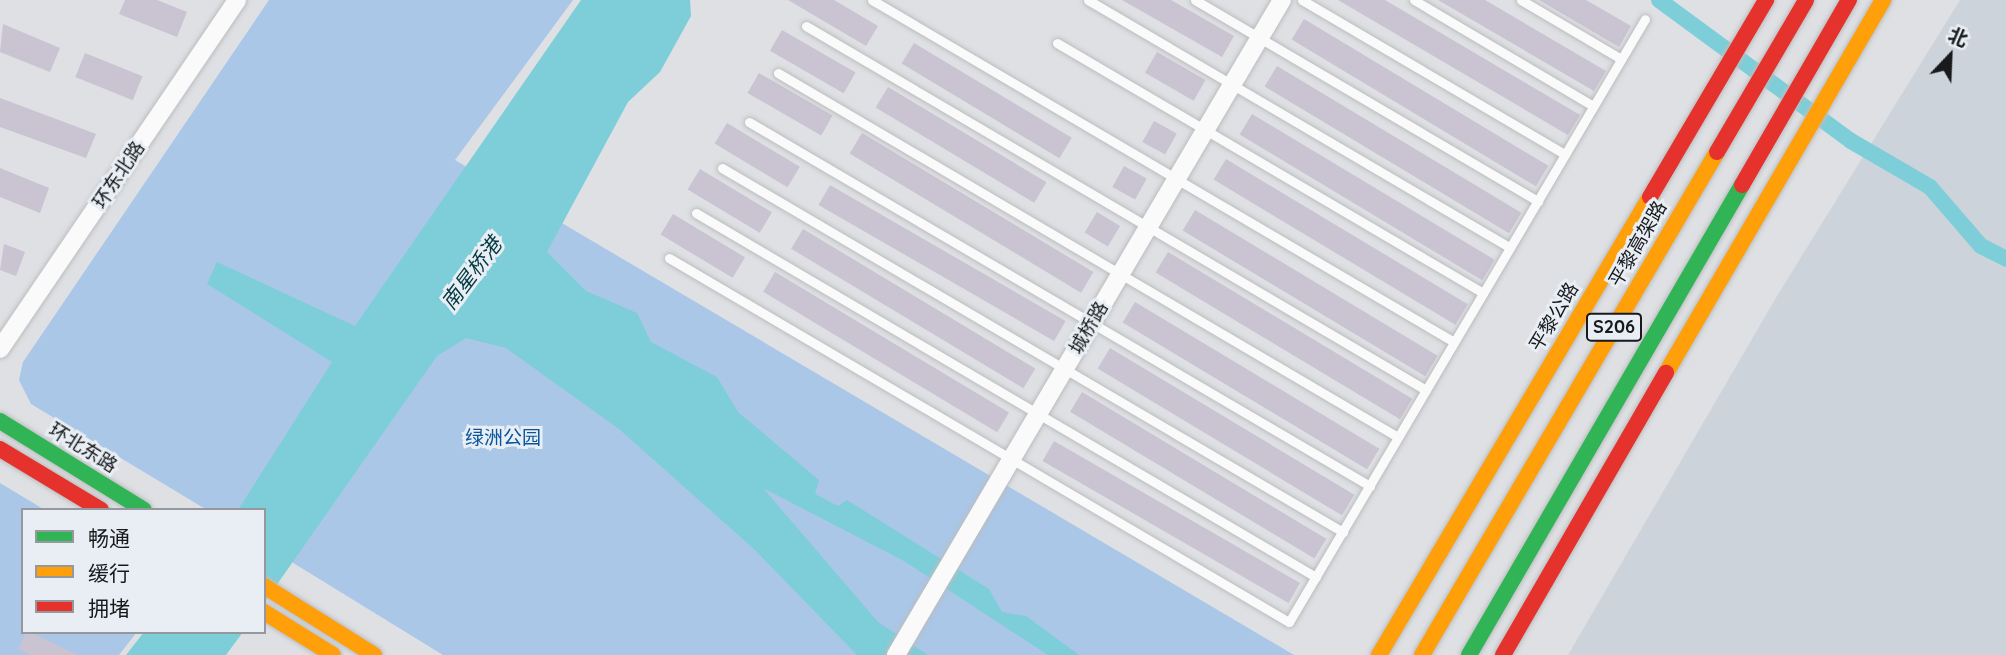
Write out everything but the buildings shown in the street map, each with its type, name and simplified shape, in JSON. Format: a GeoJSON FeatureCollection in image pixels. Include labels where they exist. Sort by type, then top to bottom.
{"type":"FeatureCollection","features":[{"type":"Feature","properties":{"kind":"main road","name":"平黎公路"},"geometry":{"type":"LineString","coordinates":[[1379,655],[1766,0]]}},
{"type":"Feature","properties":{"kind":"main road","name":"平黎高架路"},"geometry":{"type":"LineString","coordinates":[[1422,655],[1806,0]]}},
{"type":"Feature","properties":{"kind":"main road","name":"S206"},"geometry":{"type":"LineString","coordinates":[[1469,655],[1849,0]]}},
{"type":"Feature","properties":{"kind":"main road"},"geometry":{"type":"LineString","coordinates":[[1503,655],[1883,0]]}},
{"type":"Feature","properties":{"kind":"main road"},"geometry":{"type":"LineString","coordinates":[[1403,655],[1556,396],[1628,303]]}},
{"type":"Feature","properties":{"kind":"main road"},"geometry":{"type":"LineString","coordinates":[[1487,655],[1611,443],[1663,321]]}},
{"type":"Feature","properties":{"kind":"main road","name":"环北东路"},"geometry":{"type":"LineString","coordinates":[[0,421],[141,508]]}},
{"type":"Feature","properties":{"kind":"main road"},"geometry":{"type":"LineString","coordinates":[[0,449],[98,508]]}},
{"type":"Feature","properties":{"kind":"main road"},"geometry":{"type":"LineString","coordinates":[[266,587],[374,655]]}},
{"type":"Feature","properties":{"kind":"main road"},"geometry":{"type":"LineString","coordinates":[[269,615],[333,655]]}},
{"type":"Feature","properties":{"kind":"street","name":"环东北路"},"geometry":{"type":"LineString","coordinates":[[0,349],[237,0]]}},
{"type":"Feature","properties":{"kind":"street","name":"城桥路"},"geometry":{"type":"LineString","coordinates":[[896,655],[1282,0]]}},
{"type":"Feature","properties":{"kind":"lane"},"geometry":{"type":"LineString","coordinates":[[872,0],[1454,342]]}},
{"type":"Feature","properties":{"kind":"lane"},"geometry":{"type":"LineString","coordinates":[[1088,0],[1510,248]]}},
{"type":"Feature","properties":{"kind":"lane"},"geometry":{"type":"LineString","coordinates":[[1195,0],[1538,201]]}},
{"type":"Feature","properties":{"kind":"lane"},"geometry":{"type":"LineString","coordinates":[[1302,0],[1565,154]]}},
{"type":"Feature","properties":{"kind":"lane"},"geometry":{"type":"LineString","coordinates":[[1414,0],[1594,106]]}},
{"type":"Feature","properties":{"kind":"lane"},"geometry":{"type":"LineString","coordinates":[[1521,0],[1621,59]]}},
{"type":"Feature","properties":{"kind":"lane"},"geometry":{"type":"LineString","coordinates":[[669,258],[1289,622],[1645,19]]}},
{"type":"Feature","properties":{"kind":"lane"},"geometry":{"type":"LineString","coordinates":[[806,26],[1426,390]]}},
{"type":"Feature","properties":{"kind":"lane"},"geometry":{"type":"LineString","coordinates":[[1057,43],[1483,293]]}},
{"type":"Feature","properties":{"kind":"lane"},"geometry":{"type":"LineString","coordinates":[[778,74],[1398,437]]}},
{"type":"Feature","properties":{"kind":"lane"},"geometry":{"type":"LineString","coordinates":[[749,122],[1370,486]]}},
{"type":"Feature","properties":{"kind":"lane"},"geometry":{"type":"LineString","coordinates":[[722,168],[1343,532]]}},
{"type":"Feature","properties":{"kind":"lane"},"geometry":{"type":"LineString","coordinates":[[696,213],[1316,577]]}},
{"type":"Feature","properties":{"kind":"shaded area"},"geometry":{"type":"Polygon","coordinates":[[[1960,0],[2006,0],[2006,655],[1568,655],[1777,296],[1960,0]]]}},
{"type":"Feature","properties":{"kind":"green space","name":"绿洲公园"},"geometry":{"type":"Polygon","coordinates":[[[269,0],[573,0],[455,160],[1294,655],[443,655],[266,546],[266,508],[204,508],[31,404],[19,380],[23,362],[269,0]]]}},
{"type":"Feature","properties":{"kind":"green space"},"geometry":{"type":"Polygon","coordinates":[[[0,483],[42,508],[21,508],[21,634],[135,634],[119,655],[0,655],[0,483]]]}},
{"type":"Feature","properties":{"kind":"water","name":"南星桥港"},"geometry":{"type":"Polygon","coordinates":[[[581,0],[690,0],[691,16],[660,72],[628,102],[547,252],[586,291],[637,313],[651,342],[717,377],[738,412],[819,480],[815,494],[838,506],[847,500],[989,589],[1002,612],[1026,616],[1079,655],[1048,655],[904,561],[763,488],[878,622],[928,655],[857,655],[755,550],[619,429],[506,348],[466,338],[437,356],[266,600],[266,508],[239,508],[332,362],[207,284],[217,262],[355,326],[581,0]]]}},
{"type":"Feature","properties":{"kind":"water"},"geometry":{"type":"Polygon","coordinates":[[[142,634],[242,634],[226,655],[126,655],[142,634]]]}},
{"type":"Feature","properties":{"kind":"waterway"},"geometry":{"type":"LineString","coordinates":[[1659,0],[1851,141],[1930,187],[1981,246],[2006,259]]}},
{"type":"Feature","properties":{"kind":"traffic: fast"},"geometry":{"type":"LineString","coordinates":[[1469,655],[1742,185]]}},
{"type":"Feature","properties":{"kind":"traffic: fast"},"geometry":{"type":"LineString","coordinates":[[0,421],[141,508]]}},
{"type":"Feature","properties":{"kind":"traffic: slow"},"geometry":{"type":"LineString","coordinates":[[1666,373],[1883,0]]}},
{"type":"Feature","properties":{"kind":"traffic: slow"},"geometry":{"type":"LineString","coordinates":[[1422,655],[1717,152]]}},
{"type":"Feature","properties":{"kind":"traffic: slow"},"geometry":{"type":"LineString","coordinates":[[1379,655],[1650,197]]}},
{"type":"Feature","properties":{"kind":"traffic: slow"},"geometry":{"type":"LineString","coordinates":[[266,587],[374,655]]}},
{"type":"Feature","properties":{"kind":"traffic: slow"},"geometry":{"type":"LineString","coordinates":[[266,613],[333,655]]}},
{"type":"Feature","properties":{"kind":"traffic: jam"},"geometry":{"type":"LineString","coordinates":[[1650,197],[1766,0]]}},
{"type":"Feature","properties":{"kind":"traffic: jam"},"geometry":{"type":"LineString","coordinates":[[1717,152],[1806,0]]}},
{"type":"Feature","properties":{"kind":"traffic: jam"},"geometry":{"type":"LineString","coordinates":[[1742,185],[1849,0]]}},
{"type":"Feature","properties":{"kind":"traffic: jam"},"geometry":{"type":"LineString","coordinates":[[1503,655],[1666,373]]}},
{"type":"Feature","properties":{"kind":"traffic: jam"},"geometry":{"type":"LineString","coordinates":[[0,449],[98,508]]}}]}
